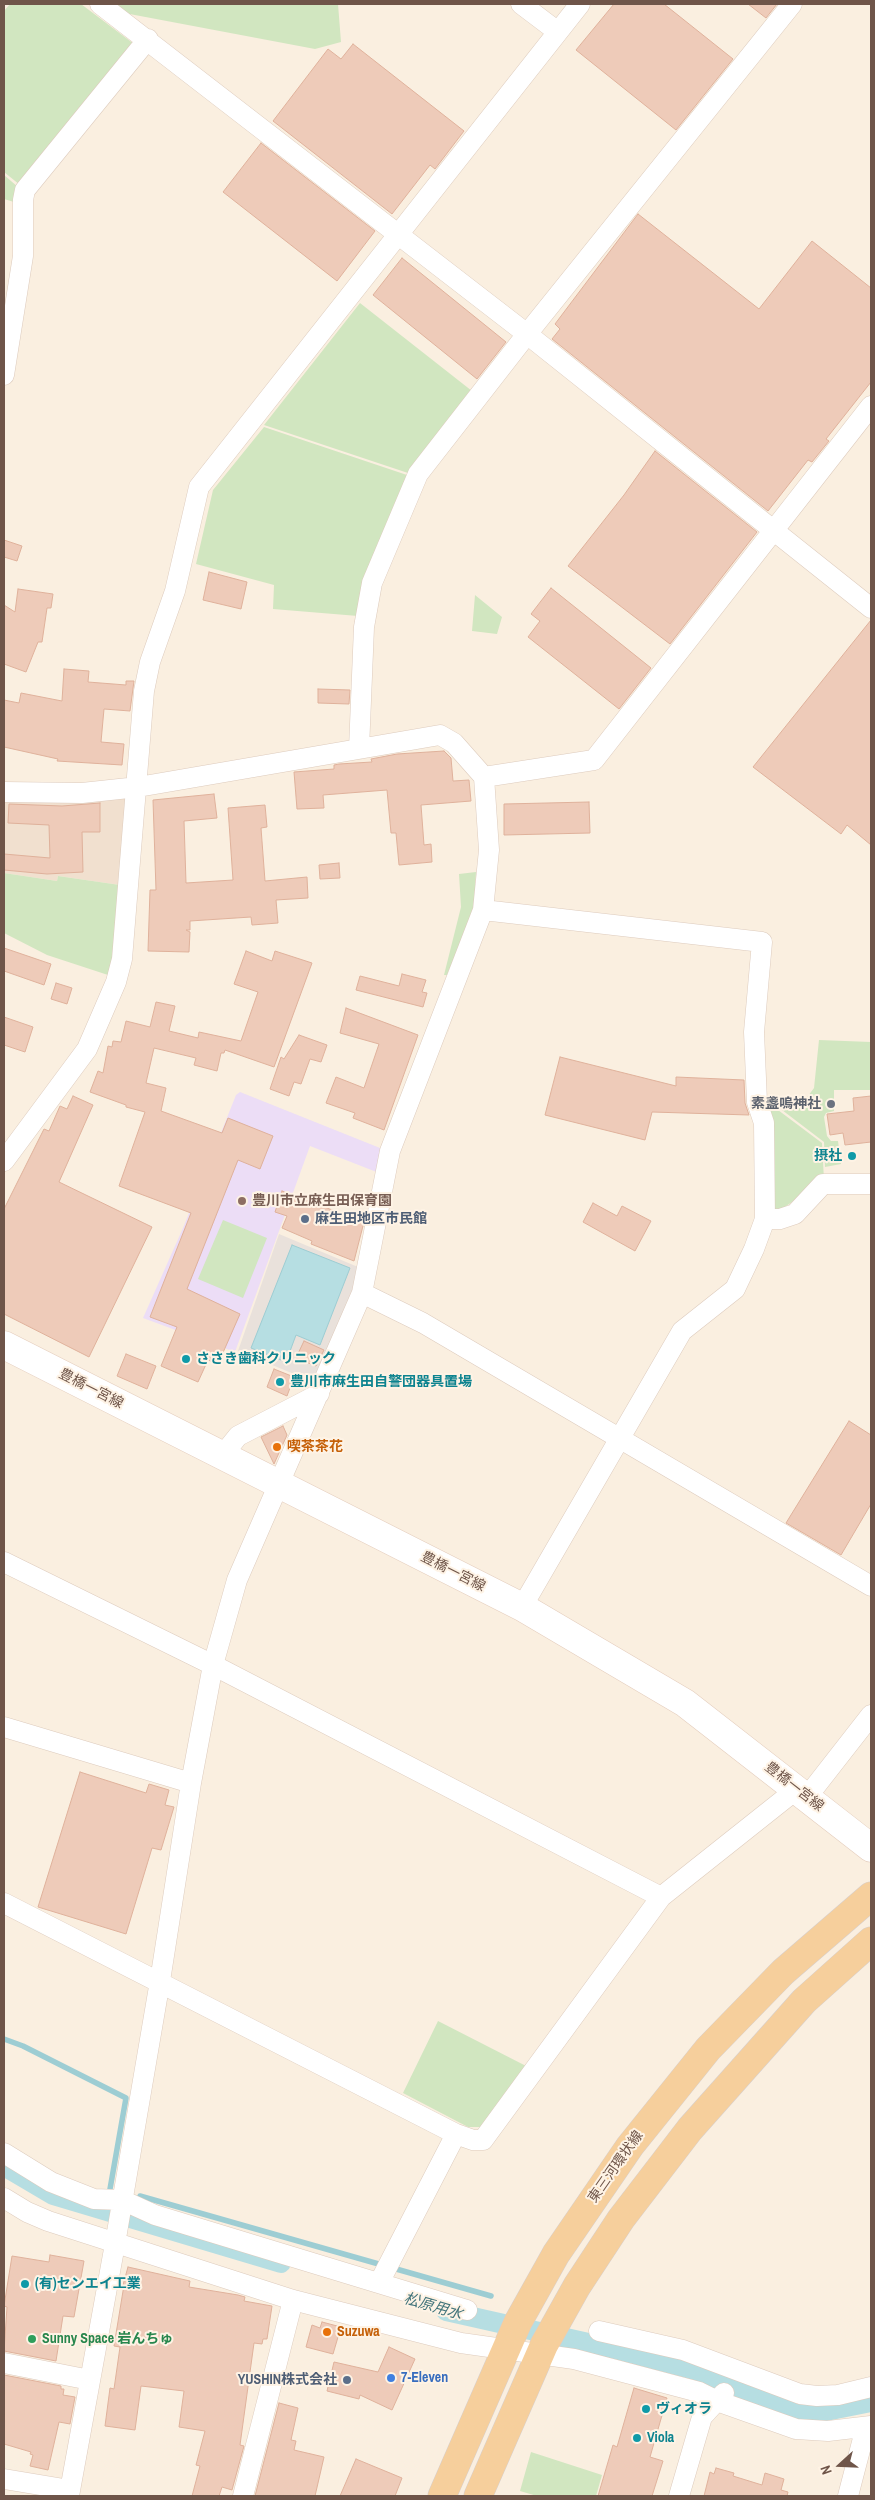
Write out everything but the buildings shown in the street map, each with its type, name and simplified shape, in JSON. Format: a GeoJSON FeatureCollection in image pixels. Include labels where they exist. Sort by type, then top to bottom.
{"type":"FeatureCollection","features":[{"type":"Feature","properties":{"kind":"main road","name":"豊橋一宮線"},"geometry":{"type":"LineString","coordinates":[[4,1345],[522,1607],[685,1703],[871,1848]]}},
{"type":"Feature","properties":{"kind":"main road","name":"東三河環状線"},"geometry":{"type":"LineString","coordinates":[[442,2496],[511,2337],[556,2254],[630,2146],[708,2049],[783,1972],[871,1896]]}},
{"type":"Feature","properties":{"kind":"main road"},"geometry":{"type":"LineString","coordinates":[[478,2496],[545,2343],[577,2286],[621,2219],[690,2129],[804,2001],[871,1941]]}},
{"type":"Feature","properties":{"kind":"street"},"geometry":{"type":"LineString","coordinates":[[100,4],[148,39],[527,334],[871,608]]}},
{"type":"Feature","properties":{"kind":"street"},"geometry":{"type":"LineString","coordinates":[[521,4],[558,32]]}},
{"type":"Feature","properties":{"kind":"street"},"geometry":{"type":"LineString","coordinates":[[7,1151],[86,1049],[116,982],[122,959],[138,787],[144,691],[150,662],[176,591],[199,487],[580,4]]}},
{"type":"Feature","properties":{"kind":"street"},"geometry":{"type":"LineString","coordinates":[[358,749],[363,636],[372,583],[418,474],[527,334],[792,4]]}},
{"type":"Feature","properties":{"kind":"street"},"geometry":{"type":"LineString","coordinates":[[4,375],[23,256],[23,200],[25,190],[148,39]]}},
{"type":"Feature","properties":{"kind":"street"},"geometry":{"type":"LineString","coordinates":[[484,777],[594,760],[871,406]]}},
{"type":"Feature","properties":{"kind":"street"},"geometry":{"type":"LineString","coordinates":[[4,792],[82,793],[138,787],[440,736],[454,743],[484,777],[489,850],[483,910],[390,1151],[362,1293],[237,1580],[213,1665],[191,1783],[160,1981],[70,2493],[4,2479]]}},
{"type":"Feature","properties":{"kind":"street"},"geometry":{"type":"LineString","coordinates":[[483,910],[762,942],[754,1032],[757,1102],[764,1123],[764,1219],[754,1249],[735,1289],[682,1331],[522,1607]]}},
{"type":"Feature","properties":{"kind":"street"},"geometry":{"type":"LineString","coordinates":[[764,1219],[780,1219],[795,1214],[823,1184],[871,1184]]}},
{"type":"Feature","properties":{"kind":"street"},"geometry":{"type":"LineString","coordinates":[[362,1293],[423,1323],[619,1440],[871,1586]]}},
{"type":"Feature","properties":{"kind":"street"},"geometry":{"type":"LineString","coordinates":[[222,1456],[238,1436],[319,1394]]}},
{"type":"Feature","properties":{"kind":"street"},"geometry":{"type":"LineString","coordinates":[[4,1562],[213,1665],[661,1897]]}},
{"type":"Feature","properties":{"kind":"street"},"geometry":{"type":"LineString","coordinates":[[4,1903],[160,1981],[456,2134],[473,2140],[483,2140],[661,1897],[802,1793],[871,1716]]}},
{"type":"Feature","properties":{"kind":"street"},"geometry":{"type":"LineString","coordinates":[[4,1727],[191,1783]]}},
{"type":"Feature","properties":{"kind":"street"},"geometry":{"type":"LineString","coordinates":[[384,2272],[456,2134]]}},
{"type":"Feature","properties":{"kind":"street"},"geometry":{"type":"LineString","coordinates":[[4,2153],[52,2182],[94,2199],[118,2220],[293,2300],[461,2343],[511,2337],[545,2343],[574,2359],[721,2396],[796,2429],[828,2431],[869,2427],[848,2496]]}},
{"type":"Feature","properties":{"kind":"street"},"geometry":{"type":"LineString","coordinates":[[4,2198],[27,2212],[48,2221],[118,2220],[155,2215],[384,2272],[467,2310]]}},
{"type":"Feature","properties":{"kind":"street"},"geometry":{"type":"LineString","coordinates":[[244,2496],[293,2300]]}},
{"type":"Feature","properties":{"kind":"street"},"geometry":{"type":"LineString","coordinates":[[598,2331],[683,2350],[800,2394],[817,2396],[838,2395],[871,2388]]}},
{"type":"Feature","properties":{"kind":"street"},"geometry":{"type":"LineString","coordinates":[[4,2363],[90,2380]]}},
{"type":"Feature","properties":{"kind":"street"},"geometry":{"type":"LineString","coordinates":[[680,2496],[702,2417],[721,2396]]}},
{"type":"Feature","properties":{"kind":"shaded area"},"geometry":{"type":"Polygon","coordinates":[[[124,798],[130,801],[120,885],[58,876],[57,881],[4,873],[4,801],[124,798]]]}},
{"type":"Feature","properties":{"kind":"shaded area","name":"豊川市立麻生田保育園"},"geometry":{"type":"Polygon","coordinates":[[[240,1092],[385,1150],[379,1173],[310,1146],[235,1352],[143,1318],[183,1228],[236,1095],[240,1092]]]}},
{"type":"Feature","properties":{"kind":"shaded area"},"geometry":{"type":"Polygon","coordinates":[[[279,1234],[358,1267],[353,1295],[316,1383],[238,1351],[279,1234]]]}},
{"type":"Feature","properties":{"kind":"green space"},"geometry":{"type":"Polygon","coordinates":[[[10,4],[81,4],[134,44],[20,185],[4,172],[4,11],[10,4]]]}},
{"type":"Feature","properties":{"kind":"green space"},"geometry":{"type":"Polygon","coordinates":[[[108,4],[338,4],[341,42],[315,49],[119,12],[108,4]]]}},
{"type":"Feature","properties":{"kind":"green space"},"geometry":{"type":"Polygon","coordinates":[[[4,175],[18,187],[14,202],[4,199],[4,175]]]}},
{"type":"Feature","properties":{"kind":"green space"},"geometry":{"type":"Polygon","coordinates":[[[360,303],[472,391],[408,473],[264,425],[360,303]]]}},
{"type":"Feature","properties":{"kind":"green space"},"geometry":{"type":"Polygon","coordinates":[[[264,427],[407,475],[363,579],[358,616],[273,609],[274,585],[196,564],[213,490],[264,427]]]}},
{"type":"Feature","properties":{"kind":"green space"},"geometry":{"type":"Polygon","coordinates":[[[475,595],[502,617],[497,634],[472,631],[475,595]]]}},
{"type":"Feature","properties":{"kind":"green space"},"geometry":{"type":"Polygon","coordinates":[[[476,872],[474,909],[447,975],[444,975],[461,907],[459,874],[476,872]]]}},
{"type":"Feature","properties":{"kind":"green space"},"geometry":{"type":"Polygon","coordinates":[[[4,873],[57,881],[58,876],[120,885],[113,956],[108,975],[47,955],[4,933],[4,873]]]}},
{"type":"Feature","properties":{"kind":"green space"},"geometry":{"type":"Polygon","coordinates":[[[819,1040],[871,1042],[871,1090],[834,1090],[834,1111],[826,1113],[824,1117],[827,1136],[831,1141],[838,1141],[841,1164],[825,1167],[824,1142],[782,1110],[805,1100],[814,1088],[819,1040]]]}},
{"type":"Feature","properties":{"kind":"green space"},"geometry":{"type":"Polygon","coordinates":[[[770,1104],[822,1143],[824,1180],[776,1213],[770,1213],[765,1105],[770,1104]]]}},
{"type":"Feature","properties":{"kind":"green space"},"geometry":{"type":"Polygon","coordinates":[[[223,1220],[267,1238],[243,1298],[198,1279],[223,1220]]]}},
{"type":"Feature","properties":{"kind":"green space"},"geometry":{"type":"Polygon","coordinates":[[[438,2021],[530,2068],[486,2127],[468,2127],[403,2093],[438,2021]]]}},
{"type":"Feature","properties":{"kind":"green space"},"geometry":{"type":"Polygon","coordinates":[[[531,2452],[602,2475],[596,2496],[537,2496],[520,2491],[531,2452]]]}},
{"type":"Feature","properties":{"kind":"water"},"geometry":{"type":"Polygon","coordinates":[[[292,1245],[350,1268],[320,1345],[296,1335],[286,1362],[251,1348],[292,1245]]]}},
{"type":"Feature","properties":{"kind":"waterway"},"geometry":{"type":"LineString","coordinates":[[4,2039],[23,2046],[126,2098],[110,2189]]}},
{"type":"Feature","properties":{"kind":"waterway","name":"松原用水"},"geometry":{"type":"LineString","coordinates":[[4,2166],[53,2195],[281,2263]]}},
{"type":"Feature","properties":{"kind":"waterway"},"geometry":{"type":"LineString","coordinates":[[140,2196],[491,2296]]}},
{"type":"Feature","properties":{"kind":"waterway","name":"松原用水"},"geometry":{"type":"LineString","coordinates":[[446,2311],[615,2349],[695,2370],[786,2408],[809,2412],[826,2411],[871,2402]]}},
{"type":"Feature","properties":{"kind":"place","name":"素盞嗚神社"},"geometry":{"type":"Point","coordinates":[831,1104]}},
{"type":"Feature","properties":{"kind":"place","name":"摂社"},"geometry":{"type":"Point","coordinates":[852,1156]}},
{"type":"Feature","properties":{"kind":"place","name":"豊川市立麻生田保育園"},"geometry":{"type":"Point","coordinates":[242,1201]}},
{"type":"Feature","properties":{"kind":"place","name":"麻生田地区市民館"},"geometry":{"type":"Point","coordinates":[305,1219]}},
{"type":"Feature","properties":{"kind":"place","name":"ささき歯科クリニック"},"geometry":{"type":"Point","coordinates":[186,1359]}},
{"type":"Feature","properties":{"kind":"place","name":"豊川市麻生田自警団器具置場"},"geometry":{"type":"Point","coordinates":[280,1382]}},
{"type":"Feature","properties":{"kind":"place","name":"喫茶茶花"},"geometry":{"type":"Point","coordinates":[277,1447]}},
{"type":"Feature","properties":{"kind":"place","name":"(有)センエイ工業"},"geometry":{"type":"Point","coordinates":[25,2284]}},
{"type":"Feature","properties":{"kind":"place","name":"Suzuwa"},"geometry":{"type":"Point","coordinates":[327,2332]}},
{"type":"Feature","properties":{"kind":"place","name":"Sunny Space 岩んちゅ"},"geometry":{"type":"Point","coordinates":[32,2339]}},
{"type":"Feature","properties":{"kind":"place","name":"7-Eleven"},"geometry":{"type":"Point","coordinates":[391,2378]}},
{"type":"Feature","properties":{"kind":"place","name":"YUSHIN株式会社"},"geometry":{"type":"Point","coordinates":[347,2380]}},
{"type":"Feature","properties":{"kind":"place","name":"ヴィオラ"},"geometry":{"type":"Point","coordinates":[646,2409]}},
{"type":"Feature","properties":{"kind":"place","name":"Viola"},"geometry":{"type":"Point","coordinates":[637,2438]}}]}
